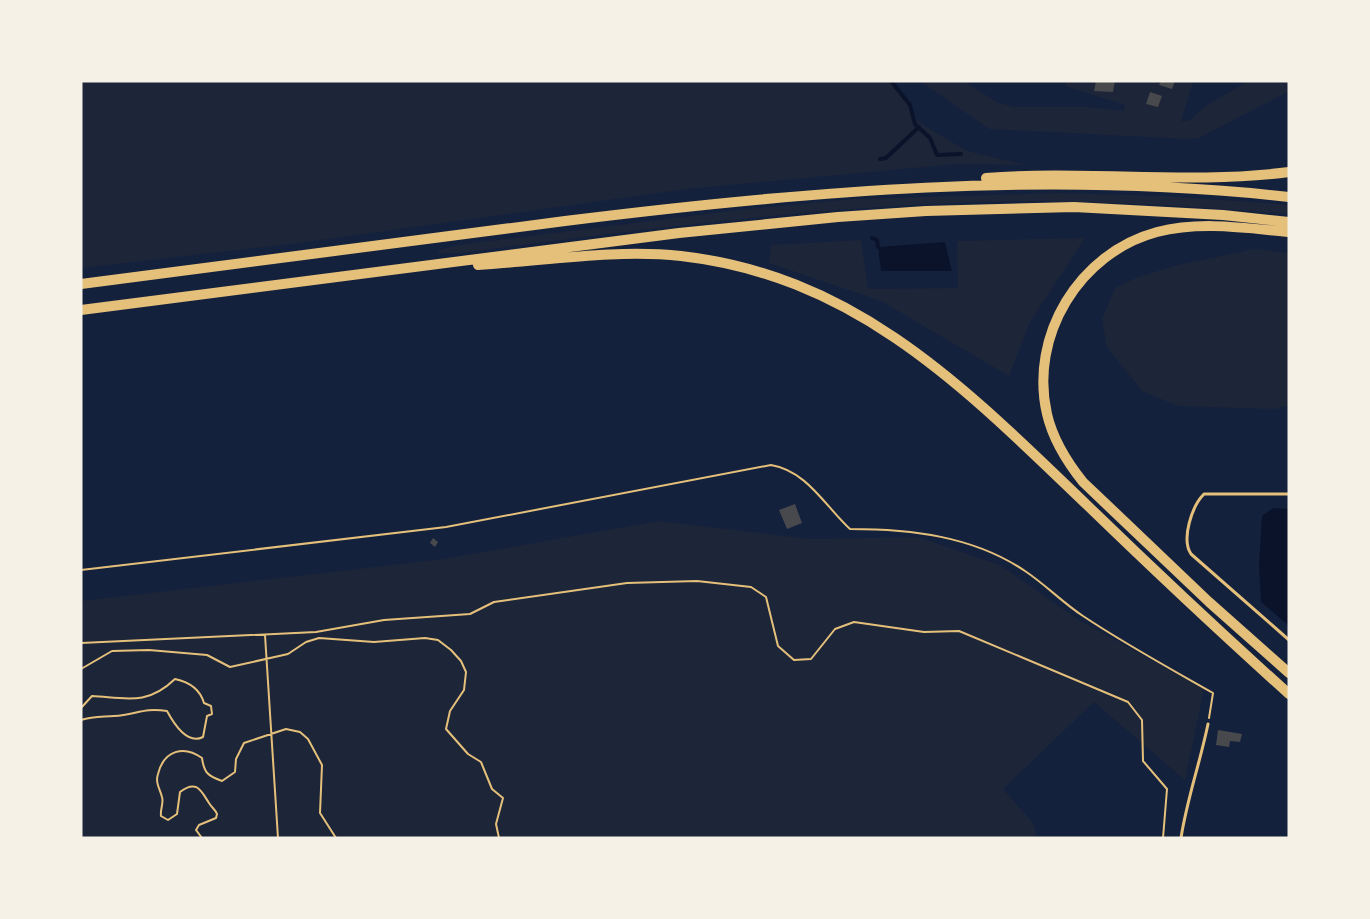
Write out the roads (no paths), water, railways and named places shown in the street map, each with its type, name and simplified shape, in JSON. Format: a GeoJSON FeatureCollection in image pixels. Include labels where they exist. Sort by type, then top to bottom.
{"type":"FeatureCollection","features":[{"type":"Feature","properties":{"kind":"highway"},"geometry":{"type":"LineString","coordinates":[[81,284],[657,210],[866,189],[1027,175],[1209,177],[1289,172]]}},
{"type":"Feature","properties":{"kind":"highway"},"geometry":{"type":"LineString","coordinates":[[866,189],[1082,184],[1289,197]]}},
{"type":"Feature","properties":{"kind":"highway"},"geometry":{"type":"LineString","coordinates":[[81,310],[773,222],[926,211],[1074,207],[1289,222]]}},
{"type":"Feature","properties":{"kind":"highway"},"geometry":{"type":"LineString","coordinates":[[1289,232],[1224,226],[1189,226],[1132,241],[1107,257],[1081,280],[1057,315],[1044,359],[1043,387],[1047,414],[1055,439],[1067,462],[1083,482],[1209,602],[1289,673]]}},
{"type":"Feature","properties":{"kind":"highway"},"geometry":{"type":"LineString","coordinates":[[367,273],[601,256],[682,256],[743,269],[808,290],[881,327],[948,375],[1289,694]]}},
{"type":"Feature","properties":{"kind":"lane"},"geometry":{"type":"LineString","coordinates":[[1289,494],[1216,492],[1204,494],[1198,501],[1186,542],[1191,554],[1289,640]]}},
{"type":"Feature","properties":{"kind":"lane"},"geometry":{"type":"LineString","coordinates":[[1181,838],[1186,805],[1201,757],[1208,724]]}},
{"type":"Feature","properties":{"kind":"waterway"},"geometry":{"type":"LineString","coordinates":[[891,81],[910,105],[915,124],[930,138],[937,155],[961,154]]}},
{"type":"Feature","properties":{"kind":"waterway"},"geometry":{"type":"LineString","coordinates":[[880,159],[886,158],[919,127]]}},
{"type":"Feature","properties":{"kind":"waterway"},"geometry":{"type":"LineString","coordinates":[[872,238],[877,240],[878,247]]}}]}
